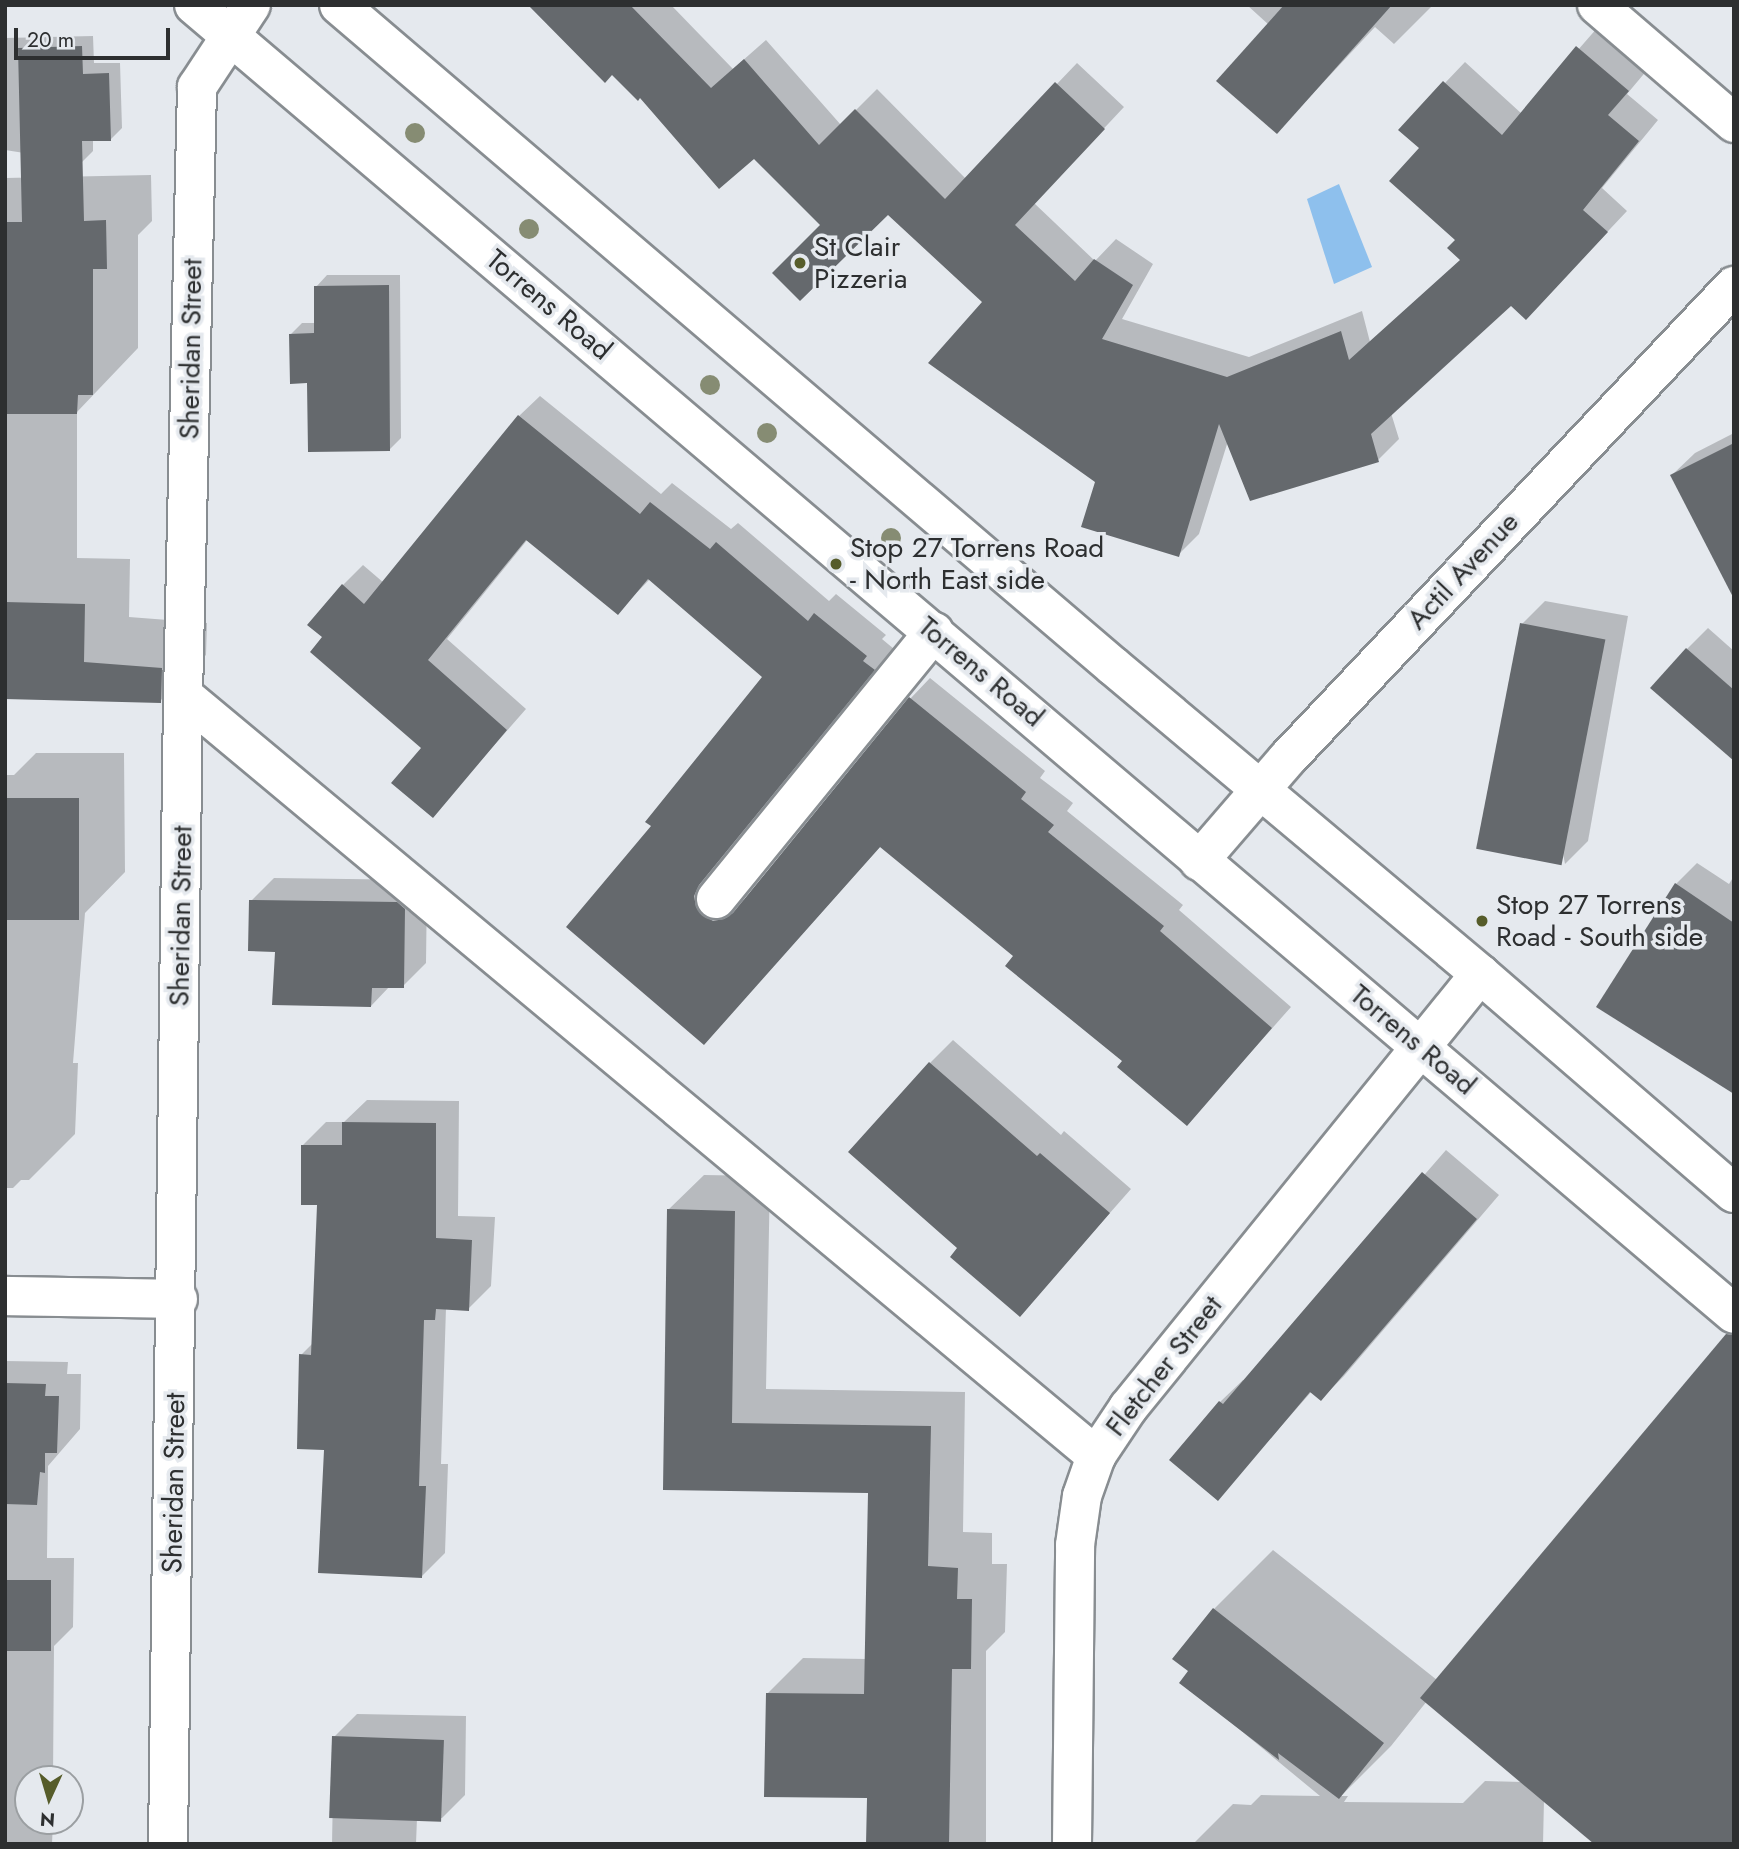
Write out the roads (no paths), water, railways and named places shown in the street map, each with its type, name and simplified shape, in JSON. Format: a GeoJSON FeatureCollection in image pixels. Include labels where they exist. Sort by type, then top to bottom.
{"type":"FeatureCollection","features":[{"type":"Feature","properties":{"kind":"street","name":"Torrens Road"},"geometry":{"type":"LineString","coordinates":[[194,5],[241,20],[934,632],[1154,819],[1199,861],[1420,1045],[1734,1314]]}},
{"type":"Feature","properties":{"kind":"street"},"geometry":{"type":"LineString","coordinates":[[339,5],[1261,791],[1480,974],[1734,1194]]}},
{"type":"Feature","properties":{"kind":"street"},"geometry":{"type":"LineString","coordinates":[[1597,5],[1734,123]]}},
{"type":"Feature","properties":{"kind":"street","name":"Sheridan Street"},"geometry":{"type":"LineString","coordinates":[[168,1844],[183,695],[197,87],[241,20]]}},
{"type":"Feature","properties":{"kind":"street","name":"Actil Avenue"},"geometry":{"type":"LineString","coordinates":[[1199,861],[1418,619],[1734,286]]}},
{"type":"Feature","properties":{"kind":"street"},"geometry":{"type":"LineString","coordinates":[[716,899],[934,632]]}},
{"type":"Feature","properties":{"kind":"street"},"geometry":{"type":"LineString","coordinates":[[183,695],[1097,1456]]}},
{"type":"Feature","properties":{"kind":"street","name":"Fletcher Street"},"geometry":{"type":"LineString","coordinates":[[1072,1844],[1075,1545],[1082,1496],[1097,1456],[1128,1408],[1480,974]]}},
{"type":"Feature","properties":{"kind":"street"},"geometry":{"type":"LineString","coordinates":[[5,1296],[177,1299]]}},
{"type":"Feature","properties":{"kind":"water"},"geometry":{"type":"Polygon","coordinates":[[[1339,184],[1372,267],[1334,284],[1307,199],[1339,184]]]}},
{"type":"Feature","properties":{"kind":"place","name":"St Clair Pizzeria"},"geometry":{"type":"Point","coordinates":[800,263]}},
{"type":"Feature","properties":{"kind":"place","name":"Stop 27 Torrens Road - North East side"},"geometry":{"type":"Point","coordinates":[836,564]}},
{"type":"Feature","properties":{"kind":"place","name":"Stop 27 Torrens Road - South side"},"geometry":{"type":"Point","coordinates":[1482,921]}}]}
